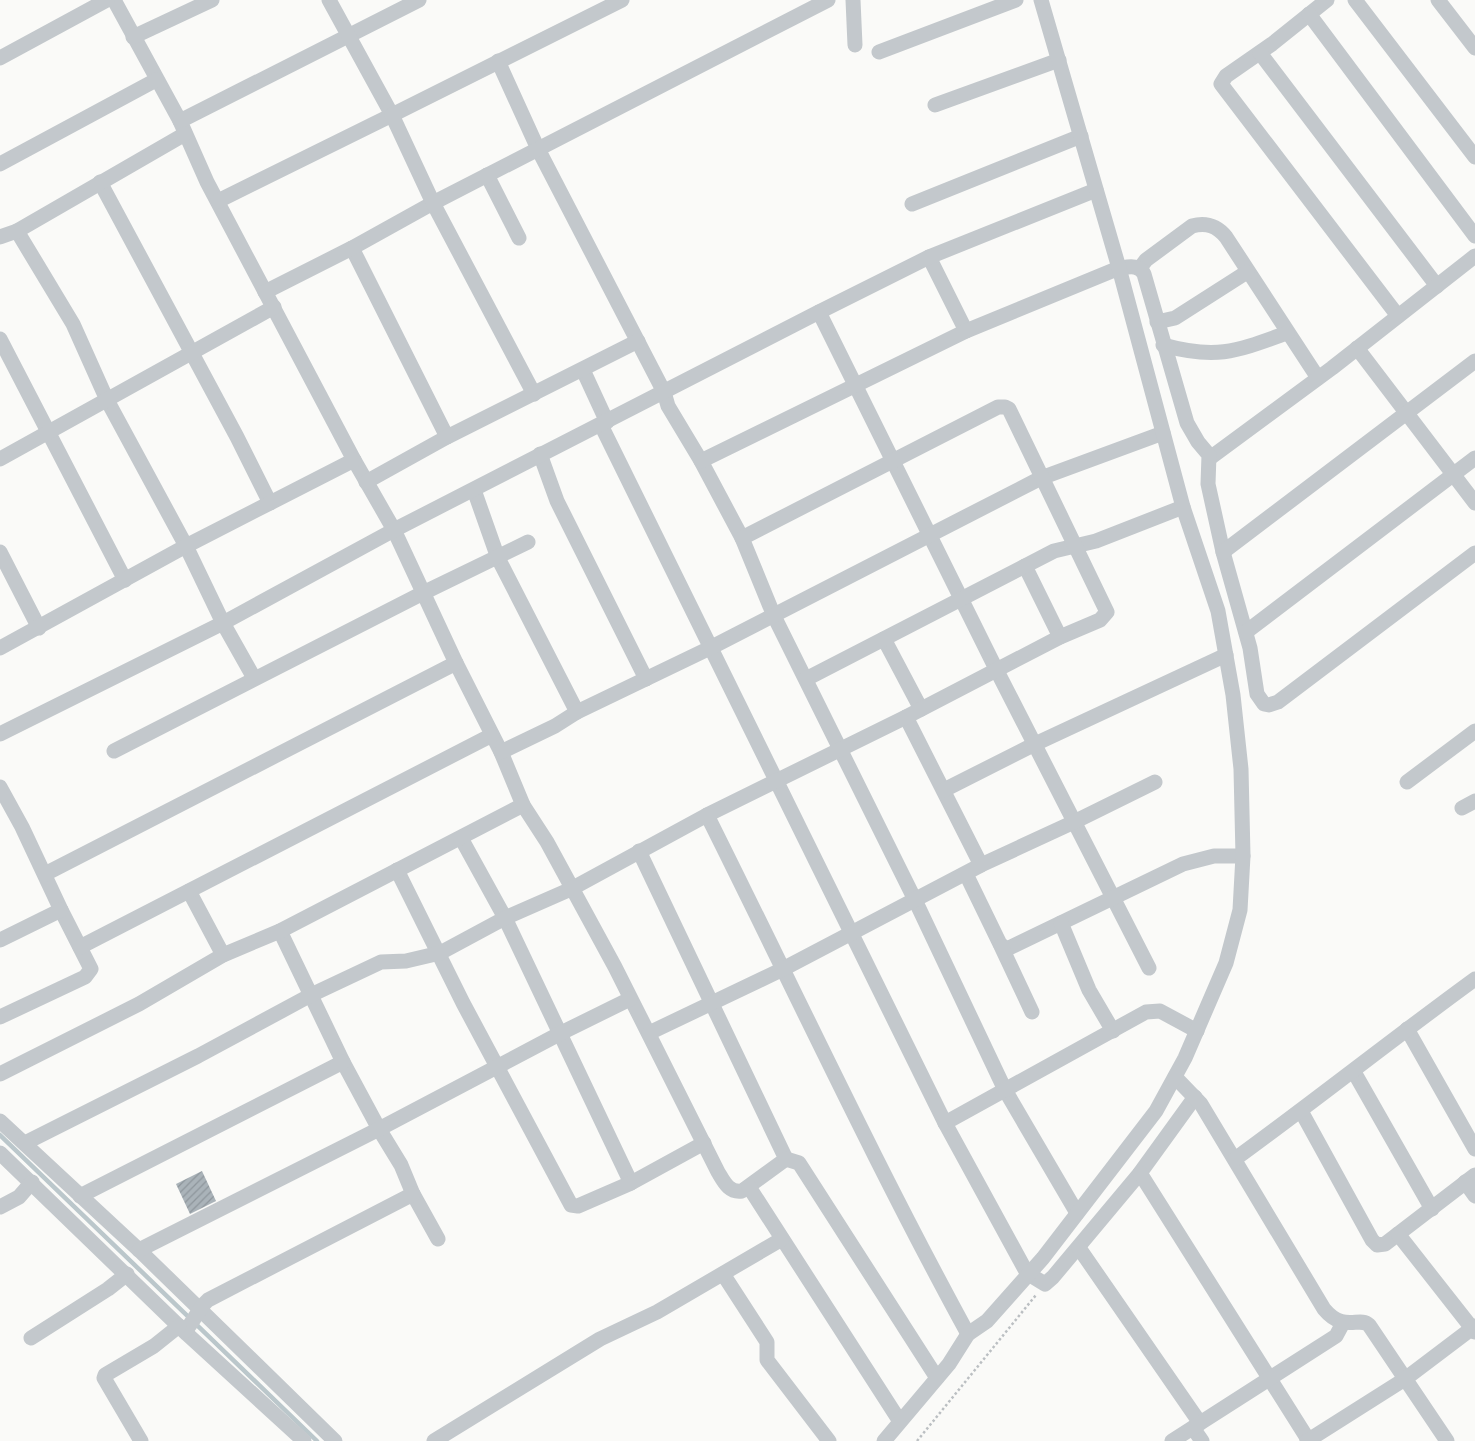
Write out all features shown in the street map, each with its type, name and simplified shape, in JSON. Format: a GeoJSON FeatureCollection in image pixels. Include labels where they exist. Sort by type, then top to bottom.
{"type":"FeatureCollection","features":[{"type":"Feature","properties":{"kind":"street"},"geometry":{"type":"LineString","coordinates":[[0,58],[107,0]]}},
{"type":"Feature","properties":{"kind":"street"},"geometry":{"type":"LineString","coordinates":[[114,0],[182,127],[218,202],[265,292],[354,460],[394,530],[500,752],[523,805],[547,842],[649,1033],[728,1187],[738,1192],[748,1187],[786,1159]]}},
{"type":"Feature","properties":{"kind":"street"},"geometry":{"type":"LineString","coordinates":[[133,37],[212,0]]}},
{"type":"Feature","properties":{"kind":"street"},"geometry":{"type":"LineString","coordinates":[[329,0],[392,115],[433,203],[534,394]]}},
{"type":"Feature","properties":{"kind":"street"},"geometry":{"type":"LineString","coordinates":[[0,237],[17,231],[100,182],[182,127],[347,35],[419,0]]}},
{"type":"Feature","properties":{"kind":"street"},"geometry":{"type":"LineString","coordinates":[[218,202],[622,0]]}},
{"type":"Feature","properties":{"kind":"street"},"geometry":{"type":"LineString","coordinates":[[265,292],[352,248],[433,203],[828,0]]}},
{"type":"Feature","properties":{"kind":"street"},"geometry":{"type":"LineString","coordinates":[[853,0],[855,45]]}},
{"type":"Feature","properties":{"kind":"street"},"geometry":{"type":"LineString","coordinates":[[879,52],[1016,0]]}},
{"type":"Feature","properties":{"kind":"street"},"geometry":{"type":"LineString","coordinates":[[1037,1279],[1053,1277],[1140,1173],[1184,1086],[1197,1031],[1226,963],[1240,910],[1244,856],[1241,769],[1233,694],[1218,611],[1184,507],[1119,268],[1041,0]]}},
{"type":"Feature","properties":{"kind":"street"},"geometry":{"type":"LineString","coordinates":[[1326,0],[1223,79],[1223,86],[1398,316]]}},
{"type":"Feature","properties":{"kind":"street"},"geometry":{"type":"LineString","coordinates":[[1355,0],[1475,157]]}},
{"type":"Feature","properties":{"kind":"street"},"geometry":{"type":"LineString","coordinates":[[1438,0],[1475,48]]}},
{"type":"Feature","properties":{"kind":"street"},"geometry":{"type":"LineString","coordinates":[[1308,14],[1475,236]]}},
{"type":"Feature","properties":{"kind":"street"},"geometry":{"type":"LineString","coordinates":[[1260,52],[1437,286]]}},
{"type":"Feature","properties":{"kind":"street"},"geometry":{"type":"LineString","coordinates":[[935,105],[1059,60]]}},
{"type":"Feature","properties":{"kind":"street"},"geometry":{"type":"LineString","coordinates":[[498,61],[538,149],[664,392],[668,406],[702,461],[742,538],[774,616],[915,900],[1005,1090],[1077,1213]]}},
{"type":"Feature","properties":{"kind":"street"},"geometry":{"type":"LineString","coordinates":[[0,164],[156,80]]}},
{"type":"Feature","properties":{"kind":"street"},"geometry":{"type":"LineString","coordinates":[[912,204],[1081,136]]}},
{"type":"Feature","properties":{"kind":"street"},"geometry":{"type":"LineString","coordinates":[[487,175],[519,238]]}},
{"type":"Feature","properties":{"kind":"street"},"geometry":{"type":"LineString","coordinates":[[100,182],[190,354],[237,437],[270,503]]}},
{"type":"Feature","properties":{"kind":"street"},"geometry":{"type":"LineString","coordinates":[[0,734],[223,623],[394,530],[818,312],[929,257],[1096,190]]}},
{"type":"Feature","properties":{"kind":"street"},"geometry":{"type":"LineString","coordinates":[[1140,268],[1146,260],[1192,226],[1208,224],[1221,231],[1318,378]]}},
{"type":"Feature","properties":{"kind":"street"},"geometry":{"type":"LineString","coordinates":[[17,231],[72,324],[107,400],[186,546],[223,623],[254,678]]}},
{"type":"Feature","properties":{"kind":"street"},"geometry":{"type":"LineString","coordinates":[[352,248],[448,437]]}},
{"type":"Feature","properties":{"kind":"street"},"geometry":{"type":"LineString","coordinates":[[1210,458],[1318,378],[1475,256]]}},
{"type":"Feature","properties":{"kind":"street"},"geometry":{"type":"LineString","coordinates":[[929,257],[966,331]]}},
{"type":"Feature","properties":{"kind":"street"},"geometry":{"type":"LineString","coordinates":[[702,461],[855,388],[966,331],[1119,268],[1133,266],[1140,268],[1144,274],[1187,423],[1198,442],[1208,452],[1210,458],[1208,484],[1223,552],[1246,632],[1257,694],[1264,704],[1274,704],[1475,553]]}},
{"type":"Feature","properties":{"kind":"street"},"geometry":{"type":"LineString","coordinates":[[1157,322],[1175,318],[1247,272]]}},
{"type":"Feature","properties":{"kind":"street"},"geometry":{"type":"LineString","coordinates":[[0,459],[50,433],[274,307]]}},
{"type":"Feature","properties":{"kind":"street"},"geometry":{"type":"LineString","coordinates":[[818,312],[961,600],[1111,897],[1149,968]]}},
{"type":"Feature","properties":{"kind":"street"},"geometry":{"type":"LineString","coordinates":[[1163,345],[1205,354],[1224,354],[1287,333]]}},
{"type":"Feature","properties":{"kind":"street"},"geometry":{"type":"LineString","coordinates":[[0,340],[125,580]]}},
{"type":"Feature","properties":{"kind":"street"},"geometry":{"type":"LineString","coordinates":[[366,482],[448,437],[638,341]]}},
{"type":"Feature","properties":{"kind":"street"},"geometry":{"type":"LineString","coordinates":[[1357,348],[1475,503]]}},
{"type":"Feature","properties":{"kind":"street"},"geometry":{"type":"LineString","coordinates":[[1223,552],[1475,361]]}},
{"type":"Feature","properties":{"kind":"street"},"geometry":{"type":"LineString","coordinates":[[583,370],[604,423],[710,648],[778,780],[850,934],[900,1030],[944,1123],[1037,1279]]}},
{"type":"Feature","properties":{"kind":"street"},"geometry":{"type":"LineString","coordinates":[[24,1143],[198,1056],[311,994],[384,961],[406,961],[440,953],[505,918],[571,889],[707,815],[906,717],[1060,637],[1100,620],[1107,612],[1009,409],[1002,406],[742,538]]}},
{"type":"Feature","properties":{"kind":"street"},"geometry":{"type":"LineString","coordinates":[[500,752],[555,726],[577,712],[774,616],[1041,478],[1163,433]]}},
{"type":"Feature","properties":{"kind":"street"},"geometry":{"type":"LineString","coordinates":[[540,454],[562,510],[646,679]]}},
{"type":"Feature","properties":{"kind":"street"},"geometry":{"type":"LineString","coordinates":[[1246,632],[1475,458]]}},
{"type":"Feature","properties":{"kind":"street"},"geometry":{"type":"LineString","coordinates":[[0,648],[186,546],[354,460]]}},
{"type":"Feature","properties":{"kind":"street"},"geometry":{"type":"LineString","coordinates":[[474,490],[498,558],[577,712]]}},
{"type":"Feature","properties":{"kind":"street"},"geometry":{"type":"LineString","coordinates":[[806,679],[1054,551],[1096,540],[1184,507]]}},
{"type":"Feature","properties":{"kind":"street"},"geometry":{"type":"LineString","coordinates":[[114,751],[254,678],[528,542]]}},
{"type":"Feature","properties":{"kind":"street"},"geometry":{"type":"LineString","coordinates":[[0,552],[39,628]]}},
{"type":"Feature","properties":{"kind":"street"},"geometry":{"type":"LineString","coordinates":[[1025,566],[1060,637]]}},
{"type":"Feature","properties":{"kind":"street"},"geometry":{"type":"LineString","coordinates":[[884,639],[921,709]]}},
{"type":"Feature","properties":{"kind":"street"},"geometry":{"type":"LineString","coordinates":[[944,790],[1035,744],[1226,655]]}},
{"type":"Feature","properties":{"kind":"street"},"geometry":{"type":"LineString","coordinates":[[45,874],[456,663]]}},
{"type":"Feature","properties":{"kind":"street"},"geometry":{"type":"LineString","coordinates":[[906,717],[981,865]]}},
{"type":"Feature","properties":{"kind":"street"},"geometry":{"type":"LineString","coordinates":[[1407,782],[1475,731]]}},
{"type":"Feature","properties":{"kind":"street"},"geometry":{"type":"LineString","coordinates":[[80,947],[492,736]]}},
{"type":"Feature","properties":{"kind":"street"},"geometry":{"type":"LineString","coordinates":[[649,1033],[781,970],[981,865],[1155,782]]}},
{"type":"Feature","properties":{"kind":"street"},"geometry":{"type":"LineString","coordinates":[[0,787],[92,969],[85,977],[0,1017]]}},
{"type":"Feature","properties":{"kind":"street"},"geometry":{"type":"LineString","coordinates":[[0,1074],[139,1004],[223,955],[280,931],[523,805]]}},
{"type":"Feature","properties":{"kind":"street"},"geometry":{"type":"LineString","coordinates":[[707,815],[781,970],[924,1255],[968,1334]]}},
{"type":"Feature","properties":{"kind":"street"},"geometry":{"type":"LineString","coordinates":[[461,838],[505,918],[631,1183]]}},
{"type":"Feature","properties":{"kind":"street"},"geometry":{"type":"LineString","coordinates":[[639,851],[786,1159],[799,1163],[937,1378]]}},
{"type":"Feature","properties":{"kind":"street"},"geometry":{"type":"LineString","coordinates":[[1001,946],[1004,949],[1011,948],[1111,897],[1194,860],[1244,856]]}},
{"type":"Feature","properties":{"kind":"street"},"geometry":{"type":"LineString","coordinates":[[397,870],[440,953],[463,1003],[571,1205],[578,1206],[631,1183],[704,1143]]}},
{"type":"Feature","properties":{"kind":"street"},"geometry":{"type":"LineString","coordinates":[[966,874],[1032,1012]]}},
{"type":"Feature","properties":{"kind":"street"},"geometry":{"type":"LineString","coordinates":[[189,891],[223,955]]}},
{"type":"Feature","properties":{"kind":"street"},"geometry":{"type":"LineString","coordinates":[[2,935],[61,910]]}},
{"type":"Feature","properties":{"kind":"street"},"geometry":{"type":"LineString","coordinates":[[1061,923],[1089,990],[1113,1031]]}},
{"type":"Feature","properties":{"kind":"street"},"geometry":{"type":"LineString","coordinates":[[280,931],[343,1062],[379,1129],[401,1165],[412,1194],[438,1239]]}},
{"type":"Feature","properties":{"kind":"street"},"geometry":{"type":"LineString","coordinates":[[1235,1159],[1354,1072],[1407,1029],[1475,979]]}},
{"type":"Feature","properties":{"kind":"street"},"geometry":{"type":"LineString","coordinates":[[139,1250],[379,1129],[498,1068],[561,1033],[630,999]]}},
{"type":"Feature","properties":{"kind":"street"},"geometry":{"type":"LineString","coordinates":[[944,1123],[1139,1016],[1153,1011],[1167,1014],[1197,1031]]}},
{"type":"Feature","properties":{"kind":"street"},"geometry":{"type":"LineString","coordinates":[[1407,1029],[1475,1149]]}},
{"type":"Feature","properties":{"kind":"street"},"geometry":{"type":"LineString","coordinates":[[80,1196],[343,1062]]}},
{"type":"Feature","properties":{"kind":"street"},"geometry":{"type":"LineString","coordinates":[[1354,1072],[1432,1209]]}},
{"type":"Feature","properties":{"kind":"street"},"geometry":{"type":"LineString","coordinates":[[1184,1086],[1235,1159],[1324,1308],[1343,1323],[1366,1322],[1447,1441]]}},
{"type":"Feature","properties":{"kind":"street"},"geometry":{"type":"LineString","coordinates":[[884,1441],[899,1420],[949,1364],[968,1334],[987,1321],[1037,1279],[1077,1213],[1156,1111],[1184,1086]]}},
{"type":"Feature","properties":{"kind":"street"},"geometry":{"type":"LineString","coordinates":[[1301,1111],[1374,1243],[1380,1246],[1470,1179],[1475,1196]]}},
{"type":"Feature","properties":{"kind":"street"},"geometry":{"type":"LineString","coordinates":[[0,1121],[139,1250],[190,1322],[304,1441]]}},
{"type":"Feature","properties":{"kind":"street"},"geometry":{"type":"LineString","coordinates":[[0,1152],[126,1274],[190,1322],[335,1441]]}},
{"type":"Feature","properties":{"kind":"street"},"geometry":{"type":"LineString","coordinates":[[1140,1173],[1308,1441],[1405,1379],[1474,1329],[1398,1234]]}},
{"type":"Feature","properties":{"kind":"street"},"geometry":{"type":"LineString","coordinates":[[0,1208],[19,1197],[32,1182]]}},
{"type":"Feature","properties":{"kind":"street"},"geometry":{"type":"LineString","coordinates":[[748,1187],[899,1420]]}},
{"type":"Feature","properties":{"kind":"street"},"geometry":{"type":"LineString","coordinates":[[141,1441],[108,1386],[105,1375],[190,1322],[214,1297],[412,1194]]}},
{"type":"Feature","properties":{"kind":"street"},"geometry":{"type":"LineString","coordinates":[[434,1441],[600,1339],[657,1312],[782,1239]]}},
{"type":"Feature","properties":{"kind":"street"},"geometry":{"type":"LineString","coordinates":[[1079,1248],[1196,1425],[1202,1441]]}},
{"type":"Feature","properties":{"kind":"street"},"geometry":{"type":"LineString","coordinates":[[31,1338],[108,1290],[126,1274]]}},
{"type":"Feature","properties":{"kind":"street"},"geometry":{"type":"LineString","coordinates":[[723,1274],[767,1342],[767,1360],[830,1441]]}},
{"type":"Feature","properties":{"kind":"street"},"geometry":{"type":"LineString","coordinates":[[1172,1441],[1336,1336],[1343,1323]]}},
{"type":"Feature","properties":{"kind":"path"},"geometry":{"type":"LineString","coordinates":[[917,1441],[1037,1279]]}},
{"type":"Feature","properties":{"kind":"building"},"geometry":{"type":"Polygon","coordinates":[[[202,1171],[216,1201],[190,1214],[176,1184],[202,1171]]]}},
{"type":"Feature","properties":{"kind":"waterway"},"geometry":{"type":"LineString","coordinates":[[0,1135],[317,1441]]}}]}
